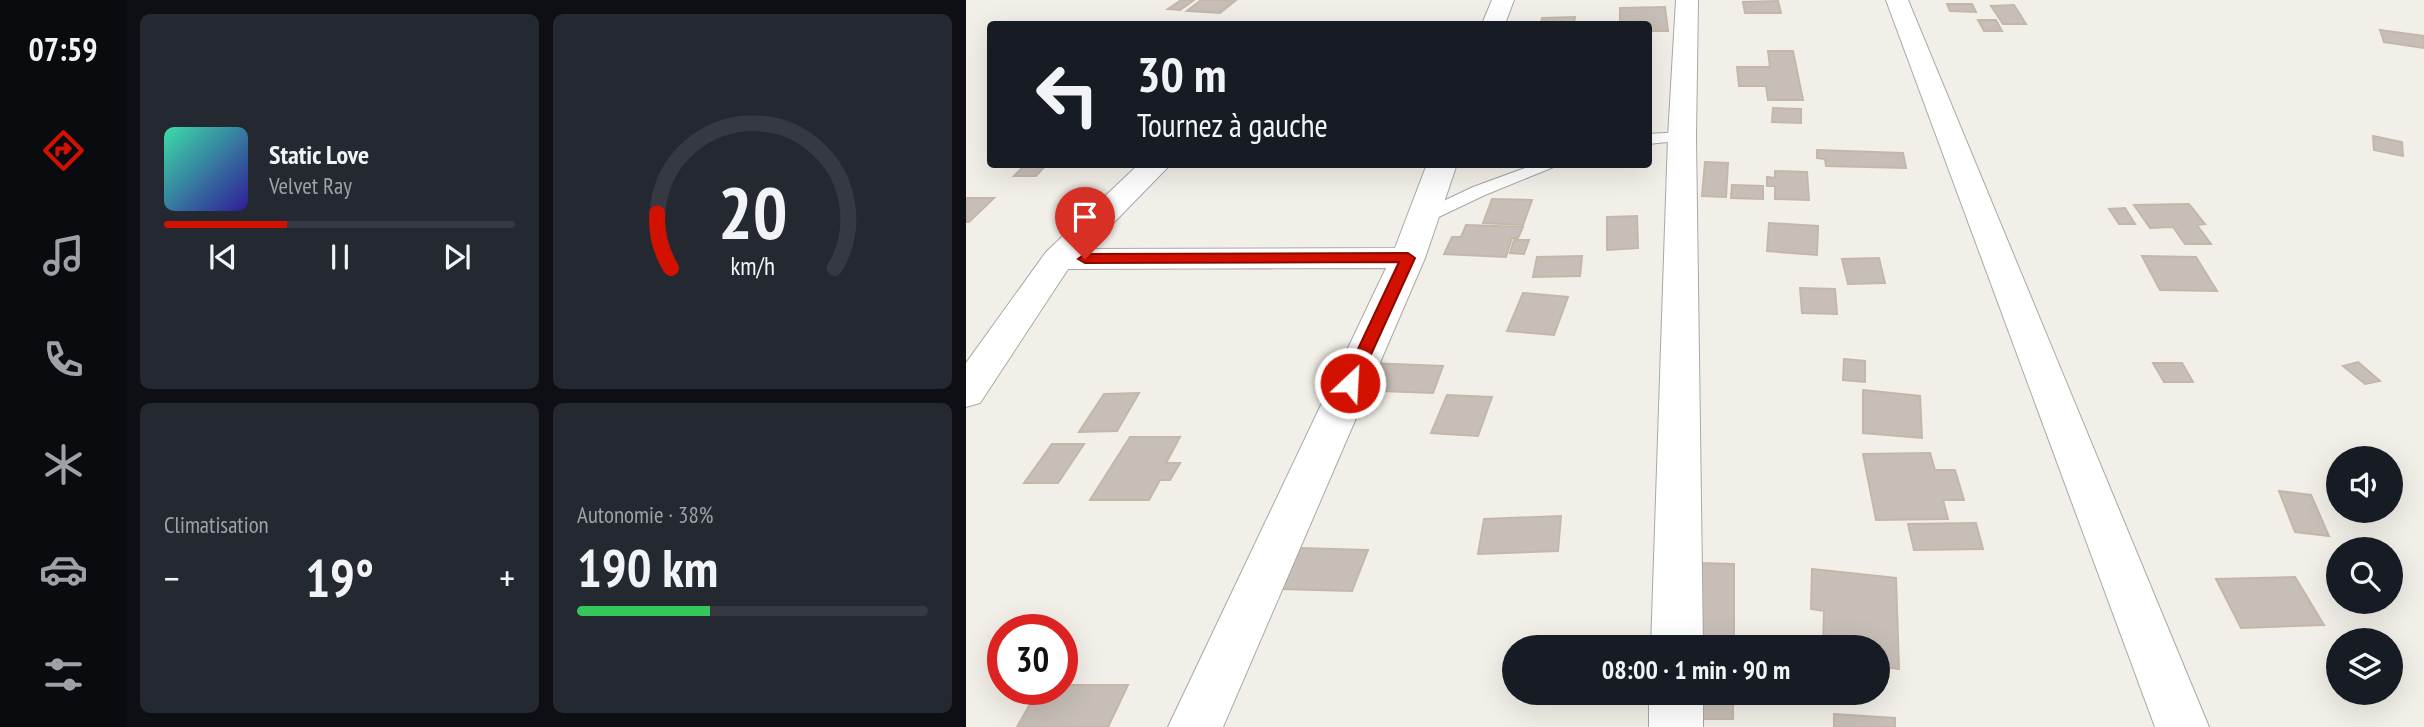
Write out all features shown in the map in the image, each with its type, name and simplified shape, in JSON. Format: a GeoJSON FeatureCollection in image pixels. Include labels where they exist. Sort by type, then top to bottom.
{"type":"FeatureCollection","features":[{"type":"Feature","properties":{"kind":"street"},"geometry":{"type":"LineString","coordinates":[[1494,21],[1503,0]]}},
{"type":"Feature","properties":{"kind":"street"},"geometry":{"type":"LineString","coordinates":[[1677,635],[1665,138],[1687,0]]}},
{"type":"Feature","properties":{"kind":"street"},"geometry":{"type":"LineString","coordinates":[[1897,0],[2182,727]]}},
{"type":"Feature","properties":{"kind":"street"},"geometry":{"type":"LineString","coordinates":[[966,393],[1058,259],[1153,168]]}},
{"type":"Feature","properties":{"kind":"street"},"geometry":{"type":"LineString","coordinates":[[1195,727],[1408,258],[1441,168]]}},
{"type":"Feature","properties":{"kind":"street"},"geometry":{"type":"LineString","coordinates":[[1058,259],[1408,258]]}},
{"type":"Feature","properties":{"kind":"street"},"geometry":{"type":"LineString","coordinates":[[1676,705],[1676,727]]}},
{"type":"Feature","properties":{"kind":"lane"},"geometry":{"type":"LineString","coordinates":[[1422,218],[1479,191],[1542,168]]}},
{"type":"Feature","properties":{"kind":"building"},"geometry":{"type":"Polygon","coordinates":[[[1181,0],[1194,0],[1180,10],[1168,9],[1181,0]]]}},
{"type":"Feature","properties":{"kind":"building"},"geometry":{"type":"Polygon","coordinates":[[[1201,0],[1235,1],[1220,13],[1187,11],[1201,0]]]}},
{"type":"Feature","properties":{"kind":"building"},"geometry":{"type":"Polygon","coordinates":[[[1778,1],[1781,13],[1745,13],[1743,2],[1778,1]]]}},
{"type":"Feature","properties":{"kind":"building"},"geometry":{"type":"Polygon","coordinates":[[[1947,4],[1972,4],[1976,12],[1950,11],[1947,4]]]}},
{"type":"Feature","properties":{"kind":"building"},"geometry":{"type":"Polygon","coordinates":[[[2014,5],[2026,24],[2003,24],[1991,6],[2014,5]]]}},
{"type":"Feature","properties":{"kind":"building"},"geometry":{"type":"Polygon","coordinates":[[[1665,7],[1668,31],[1652,31],[1652,21],[1620,21],[1620,8],[1665,7]]]}},
{"type":"Feature","properties":{"kind":"building"},"geometry":{"type":"Polygon","coordinates":[[[1575,17],[1574,21],[1542,21],[1542,18],[1575,17]]]}},
{"type":"Feature","properties":{"kind":"building"},"geometry":{"type":"Polygon","coordinates":[[[1978,20],[1996,20],[2002,31],[1984,31],[1978,20]]]}},
{"type":"Feature","properties":{"kind":"building"},"geometry":{"type":"Polygon","coordinates":[[[2380,30],[2424,36],[2424,48],[2384,42],[2380,30]]]}},
{"type":"Feature","properties":{"kind":"building"},"geometry":{"type":"Polygon","coordinates":[[[1768,51],[1793,51],[1803,100],[1768,100],[1766,86],[1739,86],[1737,67],[1770,67],[1768,51]]]}},
{"type":"Feature","properties":{"kind":"building"},"geometry":{"type":"Polygon","coordinates":[[[1773,108],[1801,109],[1801,123],[1772,122],[1773,108]]]}},
{"type":"Feature","properties":{"kind":"building"},"geometry":{"type":"Polygon","coordinates":[[[2373,136],[2402,142],[2403,156],[2374,150],[2373,136]]]}},
{"type":"Feature","properties":{"kind":"building"},"geometry":{"type":"Polygon","coordinates":[[[1817,150],[1903,153],[1906,168],[1826,166],[1825,159],[1817,158],[1817,150]]]}},
{"type":"Feature","properties":{"kind":"building"},"geometry":{"type":"Polygon","coordinates":[[[1705,162],[1728,163],[1726,197],[1702,196],[1705,162]]]}},
{"type":"Feature","properties":{"kind":"building"},"geometry":{"type":"Polygon","coordinates":[[[1022,168],[1043,168],[1036,176],[1014,176],[1022,168]]]}},
{"type":"Feature","properties":{"kind":"building"},"geometry":{"type":"Polygon","coordinates":[[[1775,171],[1807,172],[1809,200],[1775,199],[1775,186],[1767,186],[1767,177],[1775,178],[1775,171]]]}},
{"type":"Feature","properties":{"kind":"building"},"geometry":{"type":"Polygon","coordinates":[[[1732,185],[1763,186],[1763,199],[1731,198],[1732,185]]]}},
{"type":"Feature","properties":{"kind":"building"},"geometry":{"type":"Polygon","coordinates":[[[966,198],[994,198],[966,222],[966,198]]]}},
{"type":"Feature","properties":{"kind":"building"},"geometry":{"type":"Polygon","coordinates":[[[1492,199],[1532,200],[1523,225],[1483,223],[1492,199]]]}},
{"type":"Feature","properties":{"kind":"building"},"geometry":{"type":"Polygon","coordinates":[[[2189,204],[2205,224],[2197,225],[2211,244],[2185,244],[2173,227],[2150,228],[2134,205],[2189,204]]]}},
{"type":"Feature","properties":{"kind":"building"},"geometry":{"type":"Polygon","coordinates":[[[2125,208],[2135,224],[2119,224],[2109,209],[2125,208]]]}},
{"type":"Feature","properties":{"kind":"building"},"geometry":{"type":"Polygon","coordinates":[[[1637,216],[1638,248],[1607,250],[1607,217],[1637,216]]]}},
{"type":"Feature","properties":{"kind":"building"},"geometry":{"type":"Polygon","coordinates":[[[1769,223],[1818,226],[1817,255],[1767,251],[1769,223]]]}},
{"type":"Feature","properties":{"kind":"building"},"geometry":{"type":"Polygon","coordinates":[[[1466,225],[1523,227],[1518,238],[1512,238],[1506,257],[1444,254],[1452,237],[1461,237],[1466,225]]]}},
{"type":"Feature","properties":{"kind":"building"},"geometry":{"type":"Polygon","coordinates":[[[1514,240],[1529,240],[1524,254],[1510,253],[1514,240]]]}},
{"type":"Feature","properties":{"kind":"building"},"geometry":{"type":"Polygon","coordinates":[[[1582,256],[1580,276],[1533,277],[1537,257],[1582,256]]]}},
{"type":"Feature","properties":{"kind":"building"},"geometry":{"type":"Polygon","coordinates":[[[2142,256],[2196,257],[2217,291],[2160,290],[2142,256]]]}},
{"type":"Feature","properties":{"kind":"building"},"geometry":{"type":"Polygon","coordinates":[[[1879,258],[1885,283],[1848,284],[1842,259],[1879,258]]]}},
{"type":"Feature","properties":{"kind":"building"},"geometry":{"type":"Polygon","coordinates":[[[1800,288],[1835,289],[1837,314],[1802,313],[1800,288]]]}},
{"type":"Feature","properties":{"kind":"building"},"geometry":{"type":"Polygon","coordinates":[[[1523,293],[1568,297],[1554,335],[1507,331],[1523,293]]]}},
{"type":"Feature","properties":{"kind":"building"},"geometry":{"type":"Polygon","coordinates":[[[1844,359],[1865,361],[1865,382],[1843,380],[1844,359]]]}},
{"type":"Feature","properties":{"kind":"building"},"geometry":{"type":"Polygon","coordinates":[[[2358,362],[2380,381],[2365,384],[2343,366],[2358,362]]]}},
{"type":"Feature","properties":{"kind":"building"},"geometry":{"type":"Polygon","coordinates":[[[1367,363],[1443,366],[1433,393],[1355,390],[1367,363]]]}},
{"type":"Feature","properties":{"kind":"building"},"geometry":{"type":"Polygon","coordinates":[[[2153,363],[2182,363],[2193,382],[2164,382],[2153,363]]]}},
{"type":"Feature","properties":{"kind":"building"},"geometry":{"type":"Polygon","coordinates":[[[1863,390],[1920,396],[1922,438],[1863,433],[1863,390]]]}},
{"type":"Feature","properties":{"kind":"building"},"geometry":{"type":"Polygon","coordinates":[[[1139,393],[1117,431],[1079,432],[1104,394],[1139,393]]]}},
{"type":"Feature","properties":{"kind":"building"},"geometry":{"type":"Polygon","coordinates":[[[1447,395],[1492,397],[1478,436],[1431,433],[1447,395]]]}},
{"type":"Feature","properties":{"kind":"building"},"geometry":{"type":"Polygon","coordinates":[[[1130,437],[1180,437],[1166,463],[1180,463],[1170,480],[1160,480],[1149,500],[1090,500],[1130,437]]]}},
{"type":"Feature","properties":{"kind":"building"},"geometry":{"type":"Polygon","coordinates":[[[1052,444],[1084,444],[1058,483],[1024,483],[1052,444]]]}},
{"type":"Feature","properties":{"kind":"building"},"geometry":{"type":"Polygon","coordinates":[[[1930,453],[1935,470],[1955,470],[1964,500],[1943,500],[1948,519],[1876,520],[1863,454],[1930,453]]]}},
{"type":"Feature","properties":{"kind":"building"},"geometry":{"type":"Polygon","coordinates":[[[2279,491],[2311,495],[2329,536],[2295,532],[2279,491]]]}},
{"type":"Feature","properties":{"kind":"building"},"geometry":{"type":"Polygon","coordinates":[[[1561,516],[1558,551],[1478,554],[1484,519],[1561,516]]]}},
{"type":"Feature","properties":{"kind":"building"},"geometry":{"type":"Polygon","coordinates":[[[1976,523],[1983,549],[1914,550],[1908,524],[1976,523]]]}},
{"type":"Feature","properties":{"kind":"building"},"geometry":{"type":"Polygon","coordinates":[[[1298,548],[1368,550],[1352,591],[1281,589],[1298,548]]]}},
{"type":"Feature","properties":{"kind":"building"},"geometry":{"type":"Polygon","coordinates":[[[1700,563],[1734,564],[1734,635],[1697,635],[1700,563]]]}},
{"type":"Feature","properties":{"kind":"building"},"geometry":{"type":"Polygon","coordinates":[[[1812,569],[1896,578],[1899,669],[1890,668],[1890,635],[1823,635],[1824,611],[1811,609],[1812,569]]]}},
{"type":"Feature","properties":{"kind":"building"},"geometry":{"type":"Polygon","coordinates":[[[2295,577],[2324,625],[2241,628],[2216,579],[2295,577]]]}},
{"type":"Feature","properties":{"kind":"building"},"geometry":{"type":"Polygon","coordinates":[[[1078,685],[1128,685],[1108,727],[1017,727],[1029,705],[1078,705],[1078,685]]]}},
{"type":"Feature","properties":{"kind":"building"},"geometry":{"type":"Polygon","coordinates":[[[1695,705],[1733,705],[1733,719],[1694,719],[1695,705]]]}},
{"type":"Feature","properties":{"kind":"building"},"geometry":{"type":"Polygon","coordinates":[[[1834,714],[1895,718],[1895,727],[1834,727],[1834,714]]]}},
{"type":"Feature","properties":{"kind":"route"},"geometry":{"type":"LineString","coordinates":[[1085,259],[1408,258],[1350,383]]}}]}
